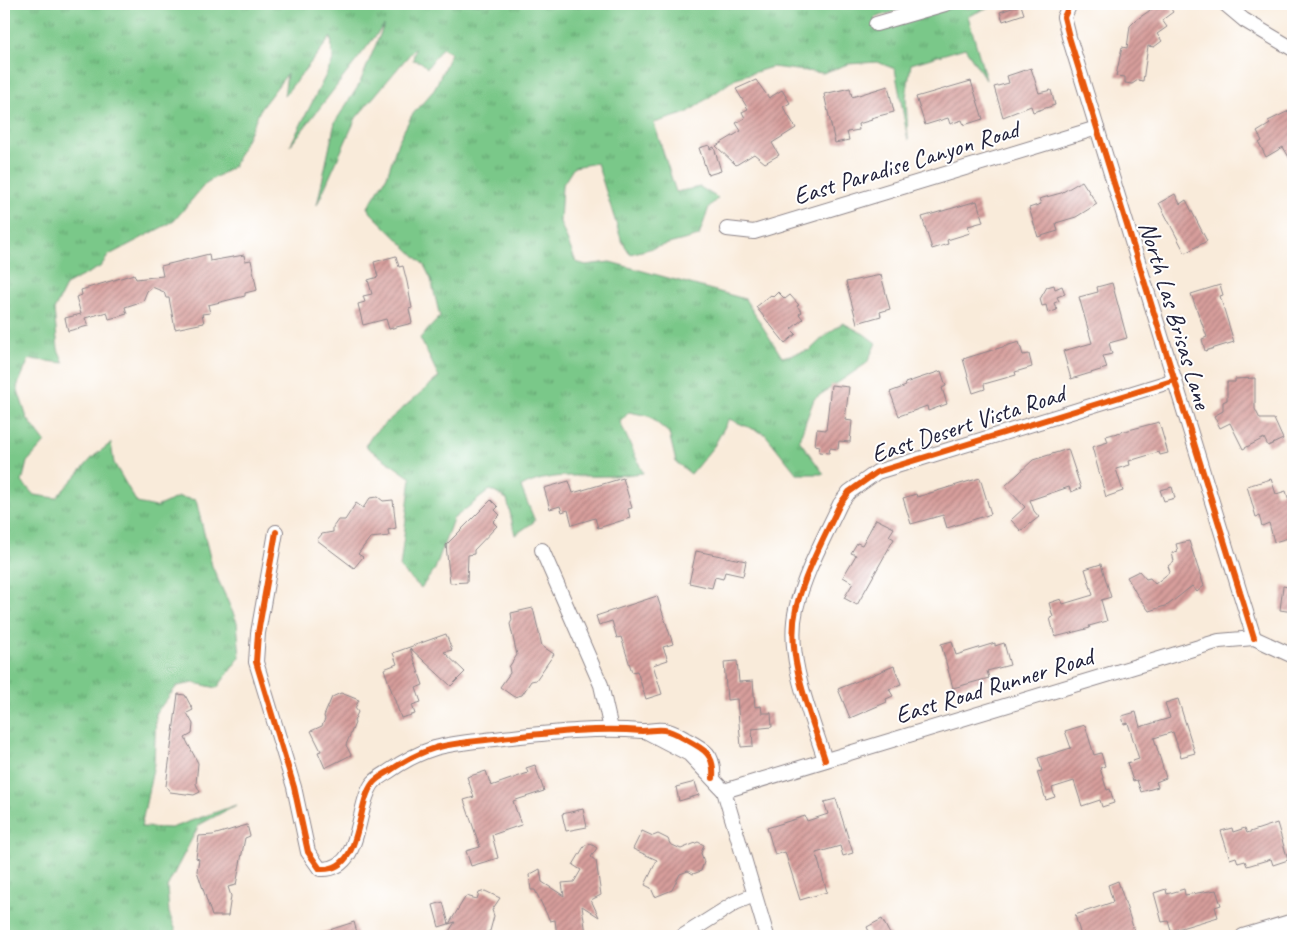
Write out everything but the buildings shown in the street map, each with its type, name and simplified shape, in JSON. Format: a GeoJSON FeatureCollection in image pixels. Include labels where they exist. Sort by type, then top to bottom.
{"type":"FeatureCollection","features":[{"type":"Feature","properties":{"kind":"street"},"geometry":{"type":"LineString","coordinates":[[876,24],[945,4]]}},
{"type":"Feature","properties":{"kind":"street","name":"North Las Brisas Lane"},"geometry":{"type":"LineString","coordinates":[[1070,4],[1064,18],[1254,638]]}},
{"type":"Feature","properties":{"kind":"street"},"geometry":{"type":"LineString","coordinates":[[1225,4],[1244,20],[1293,49]]}},
{"type":"Feature","properties":{"kind":"street","name":"East Paradise Canyon Road"},"geometry":{"type":"LineString","coordinates":[[727,229],[754,232],[1097,128]]}},
{"type":"Feature","properties":{"kind":"street","name":"East Desert Vista Road"},"geometry":{"type":"LineString","coordinates":[[825,760],[795,663],[793,629],[799,596],[840,504],[848,492],[877,472],[1175,380]]}},
{"type":"Feature","properties":{"kind":"street"},"geometry":{"type":"LineString","coordinates":[[276,532],[258,633],[256,662],[294,787],[308,852],[320,869],[331,870],[340,864],[355,841],[366,799],[373,783],[406,760],[434,748],[549,733],[610,728],[645,731],[655,728],[668,730],[701,747],[710,756],[714,765],[713,778],[724,791],[768,936]]}},
{"type":"Feature","properties":{"kind":"street"},"geometry":{"type":"LineString","coordinates":[[542,550],[601,685],[610,728]]}},
{"type":"Feature","properties":{"kind":"street","name":"East Road Runner Road"},"geometry":{"type":"LineString","coordinates":[[724,791],[1218,641],[1254,638],[1293,656]]}},
{"type":"Feature","properties":{"kind":"street"},"geometry":{"type":"LineString","coordinates":[[683,936],[735,902],[754,895]]}},
{"type":"Feature","properties":{"kind":"street"},"geometry":{"type":"LineString","coordinates":[[1243,936],[1293,921]]}},
{"type":"Feature","properties":{"kind":"green space"},"geometry":{"type":"Polygon","coordinates":[[[4,4],[919,4],[874,18],[879,29],[965,4],[967,9],[982,4],[997,4],[968,16],[986,80],[965,48],[911,64],[906,97],[908,140],[895,69],[877,62],[848,64],[823,73],[772,67],[736,78],[687,113],[654,123],[676,192],[700,187],[718,198],[709,207],[699,236],[630,254],[621,239],[597,163],[574,167],[562,186],[560,222],[576,262],[586,265],[610,262],[745,299],[782,357],[810,350],[827,334],[843,323],[876,343],[867,363],[814,399],[799,440],[824,474],[797,474],[765,434],[729,419],[714,446],[691,474],[676,462],[669,433],[649,416],[629,412],[620,422],[643,473],[612,476],[553,477],[521,487],[535,521],[515,535],[507,499],[490,490],[453,519],[435,569],[421,588],[400,568],[411,478],[365,446],[374,433],[439,377],[420,338],[440,317],[431,279],[424,265],[371,213],[368,207],[387,176],[398,142],[412,115],[434,90],[451,53],[442,48],[427,68],[421,62],[413,60],[415,48],[356,118],[317,205],[335,122],[359,85],[384,25],[290,146],[333,61],[331,37],[284,96],[287,74],[261,108],[233,167],[206,183],[174,221],[109,255],[100,267],[67,284],[54,310],[58,349],[64,363],[29,359],[17,387],[27,418],[45,442],[27,462],[22,482],[34,495],[56,498],[94,456],[111,443],[114,463],[137,503],[156,507],[179,497],[196,500],[212,566],[237,622],[240,657],[217,688],[194,683],[177,686],[156,713],[154,764],[141,827],[171,828],[236,805],[199,825],[167,887],[169,913],[178,936],[4,936],[4,4]]]}},
{"type":"Feature","properties":{"kind":"cycle path"},"geometry":{"type":"LineString","coordinates":[[1070,4],[1064,17],[1069,37],[1254,638]]}},
{"type":"Feature","properties":{"kind":"cycle path"},"geometry":{"type":"LineString","coordinates":[[825,760],[801,686],[794,647],[794,627],[796,609],[809,569],[840,504],[849,492],[877,472],[1175,380]]}},
{"type":"Feature","properties":{"kind":"cycle path"},"geometry":{"type":"LineString","coordinates":[[276,532],[258,633],[256,662],[294,787],[308,852],[320,869],[334,867],[344,860],[351,849],[367,793],[374,782],[411,758],[443,746],[572,731],[664,730],[670,731],[703,749],[712,763],[713,778]]}}]}
